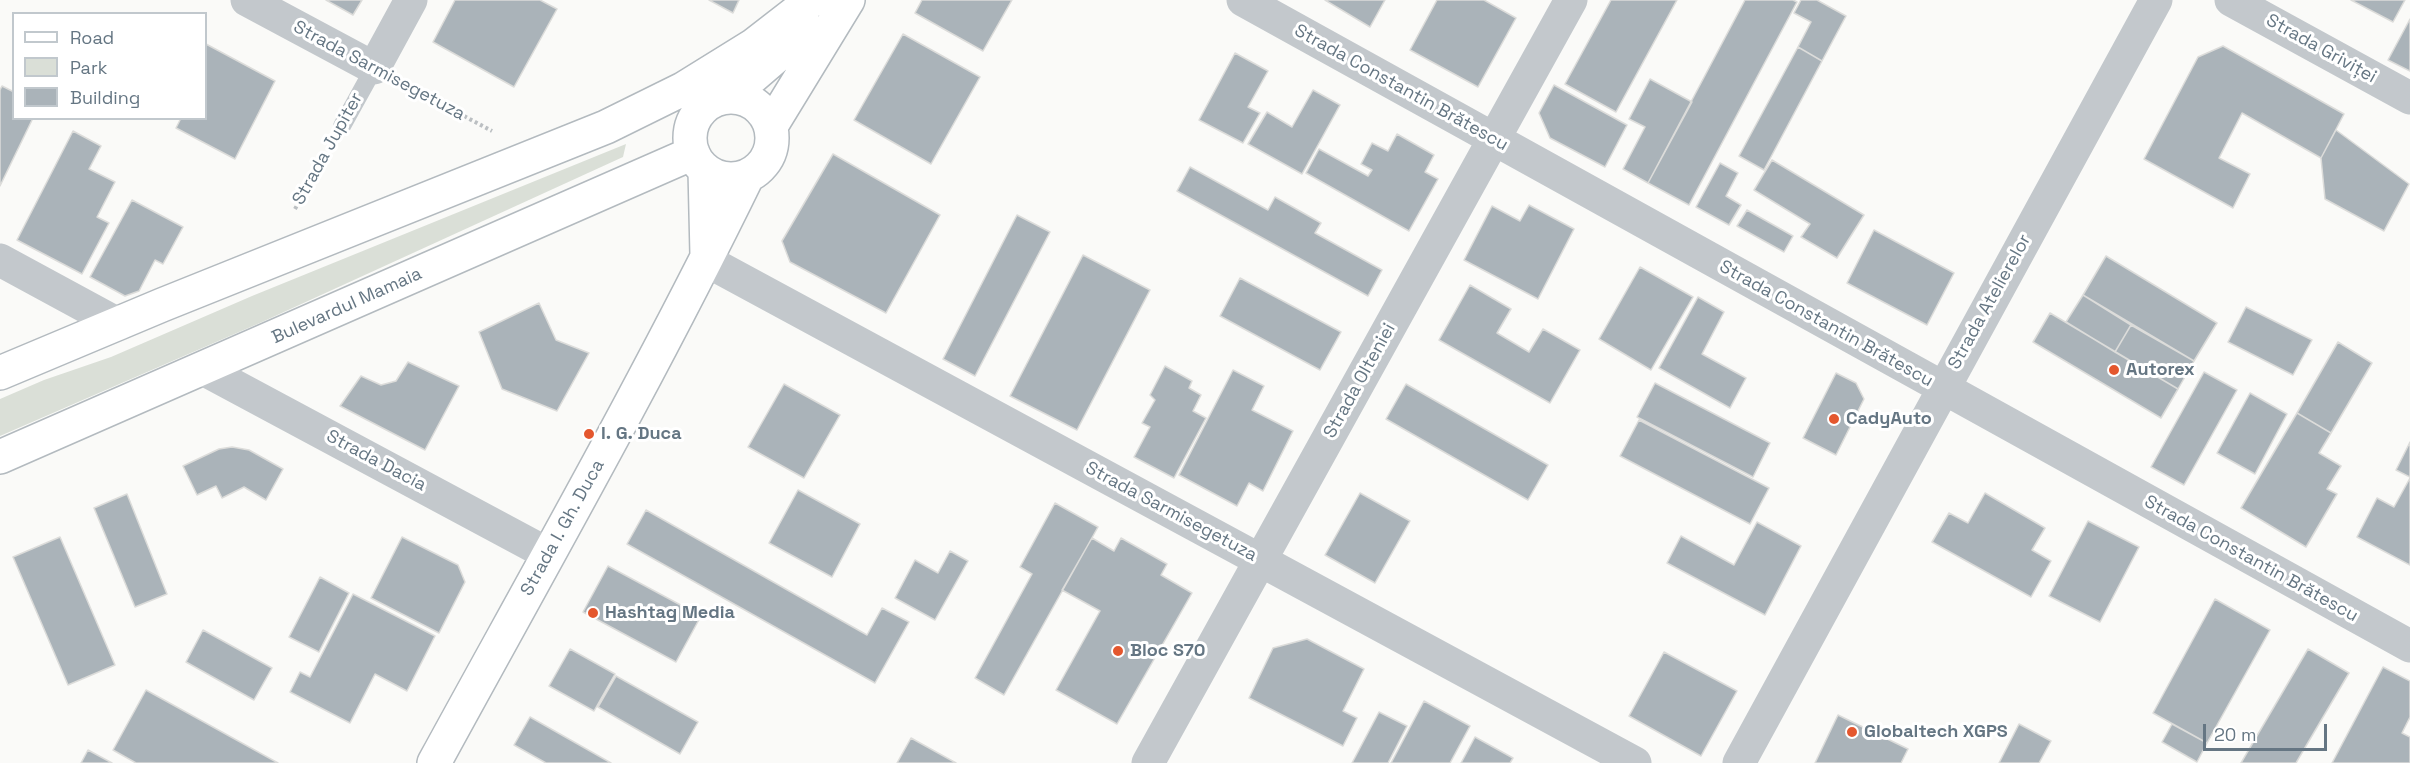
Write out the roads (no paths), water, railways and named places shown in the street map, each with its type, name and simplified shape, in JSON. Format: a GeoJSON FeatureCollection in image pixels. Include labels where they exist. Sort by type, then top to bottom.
{"type":"FeatureCollection","features":[{"type":"Feature","properties":{"kind":"main road"},"geometry":{"type":"LineString","coordinates":[[0,373],[606,127],[683,89],[754,45],[812,0]]}},
{"type":"Feature","properties":{"kind":"main road"},"geometry":{"type":"LineString","coordinates":[[606,127],[717,101],[744,98],[756,104],[765,114],[771,126],[771,151],[756,172],[747,177],[724,179],[699,161],[690,141],[695,117],[717,101],[841,0]]}},
{"type":"Feature","properties":{"kind":"main road"},"geometry":{"type":"LineString","coordinates":[[771,126],[848,0]]}},
{"type":"Feature","properties":{"kind":"main road","name":"Strada I. Gh. Duca"},"geometry":{"type":"LineString","coordinates":[[699,161],[707,261]]}},
{"type":"Feature","properties":{"kind":"main road","name":"Bulevardul Mamaia"},"geometry":{"type":"LineString","coordinates":[[0,457],[203,369],[699,161]]}},
{"type":"Feature","properties":{"kind":"main road","name":"Strada I. Gh. Duca"},"geometry":{"type":"LineString","coordinates":[[434,763],[656,359],[747,177]]}},
{"type":"Feature","properties":{"kind":"street","name":"Strada Sarmisegetuza"},"geometry":{"type":"LineString","coordinates":[[247,0],[374,68]]}},
{"type":"Feature","properties":{"kind":"street","name":"Strada Jupiter"},"geometry":{"type":"LineString","coordinates":[[374,68],[411,0]]}},
{"type":"Feature","properties":{"kind":"street","name":"Strada Constantin Brătescu"},"geometry":{"type":"LineString","coordinates":[[1243,0],[2410,646]]}},
{"type":"Feature","properties":{"kind":"street","name":"Strada Olteniei"},"geometry":{"type":"LineString","coordinates":[[1149,763],[1571,0]]}},
{"type":"Feature","properties":{"kind":"street","name":"Strada Atelierelor"},"geometry":{"type":"LineString","coordinates":[[1739,763],[2156,0]]}},
{"type":"Feature","properties":{"kind":"street","name":"Strada Griviței"},"geometry":{"type":"LineString","coordinates":[[2232,0],[2410,98]]}},
{"type":"Feature","properties":{"kind":"street"},"geometry":{"type":"LineString","coordinates":[[0,260],[118,324]]}},
{"type":"Feature","properties":{"kind":"street","name":"Strada Sarmisegetuza"},"geometry":{"type":"LineString","coordinates":[[707,261],[1635,763]]}},
{"type":"Feature","properties":{"kind":"street","name":"Strada Dacia"},"geometry":{"type":"LineString","coordinates":[[203,369],[548,554]]}},
{"type":"Feature","properties":{"kind":"lane","name":"Strada Jupiter"},"geometry":{"type":"LineString","coordinates":[[342,126],[374,68]]}},
{"type":"Feature","properties":{"kind":"place","name":"Autorex"},"geometry":{"type":"Point","coordinates":[2114,370]}},
{"type":"Feature","properties":{"kind":"place","name":"CadyAuto"},"geometry":{"type":"Point","coordinates":[1834,419]}},
{"type":"Feature","properties":{"kind":"place","name":"I. G. Duca"},"geometry":{"type":"Point","coordinates":[589,434]}},
{"type":"Feature","properties":{"kind":"place","name":"Hashtag Media"},"geometry":{"type":"Point","coordinates":[593,613]}},
{"type":"Feature","properties":{"kind":"place","name":"Bloc S70"},"geometry":{"type":"Point","coordinates":[1118,651]}},
{"type":"Feature","properties":{"kind":"place","name":"Globaltech XGPS"},"geometry":{"type":"Point","coordinates":[1852,732]}}]}
